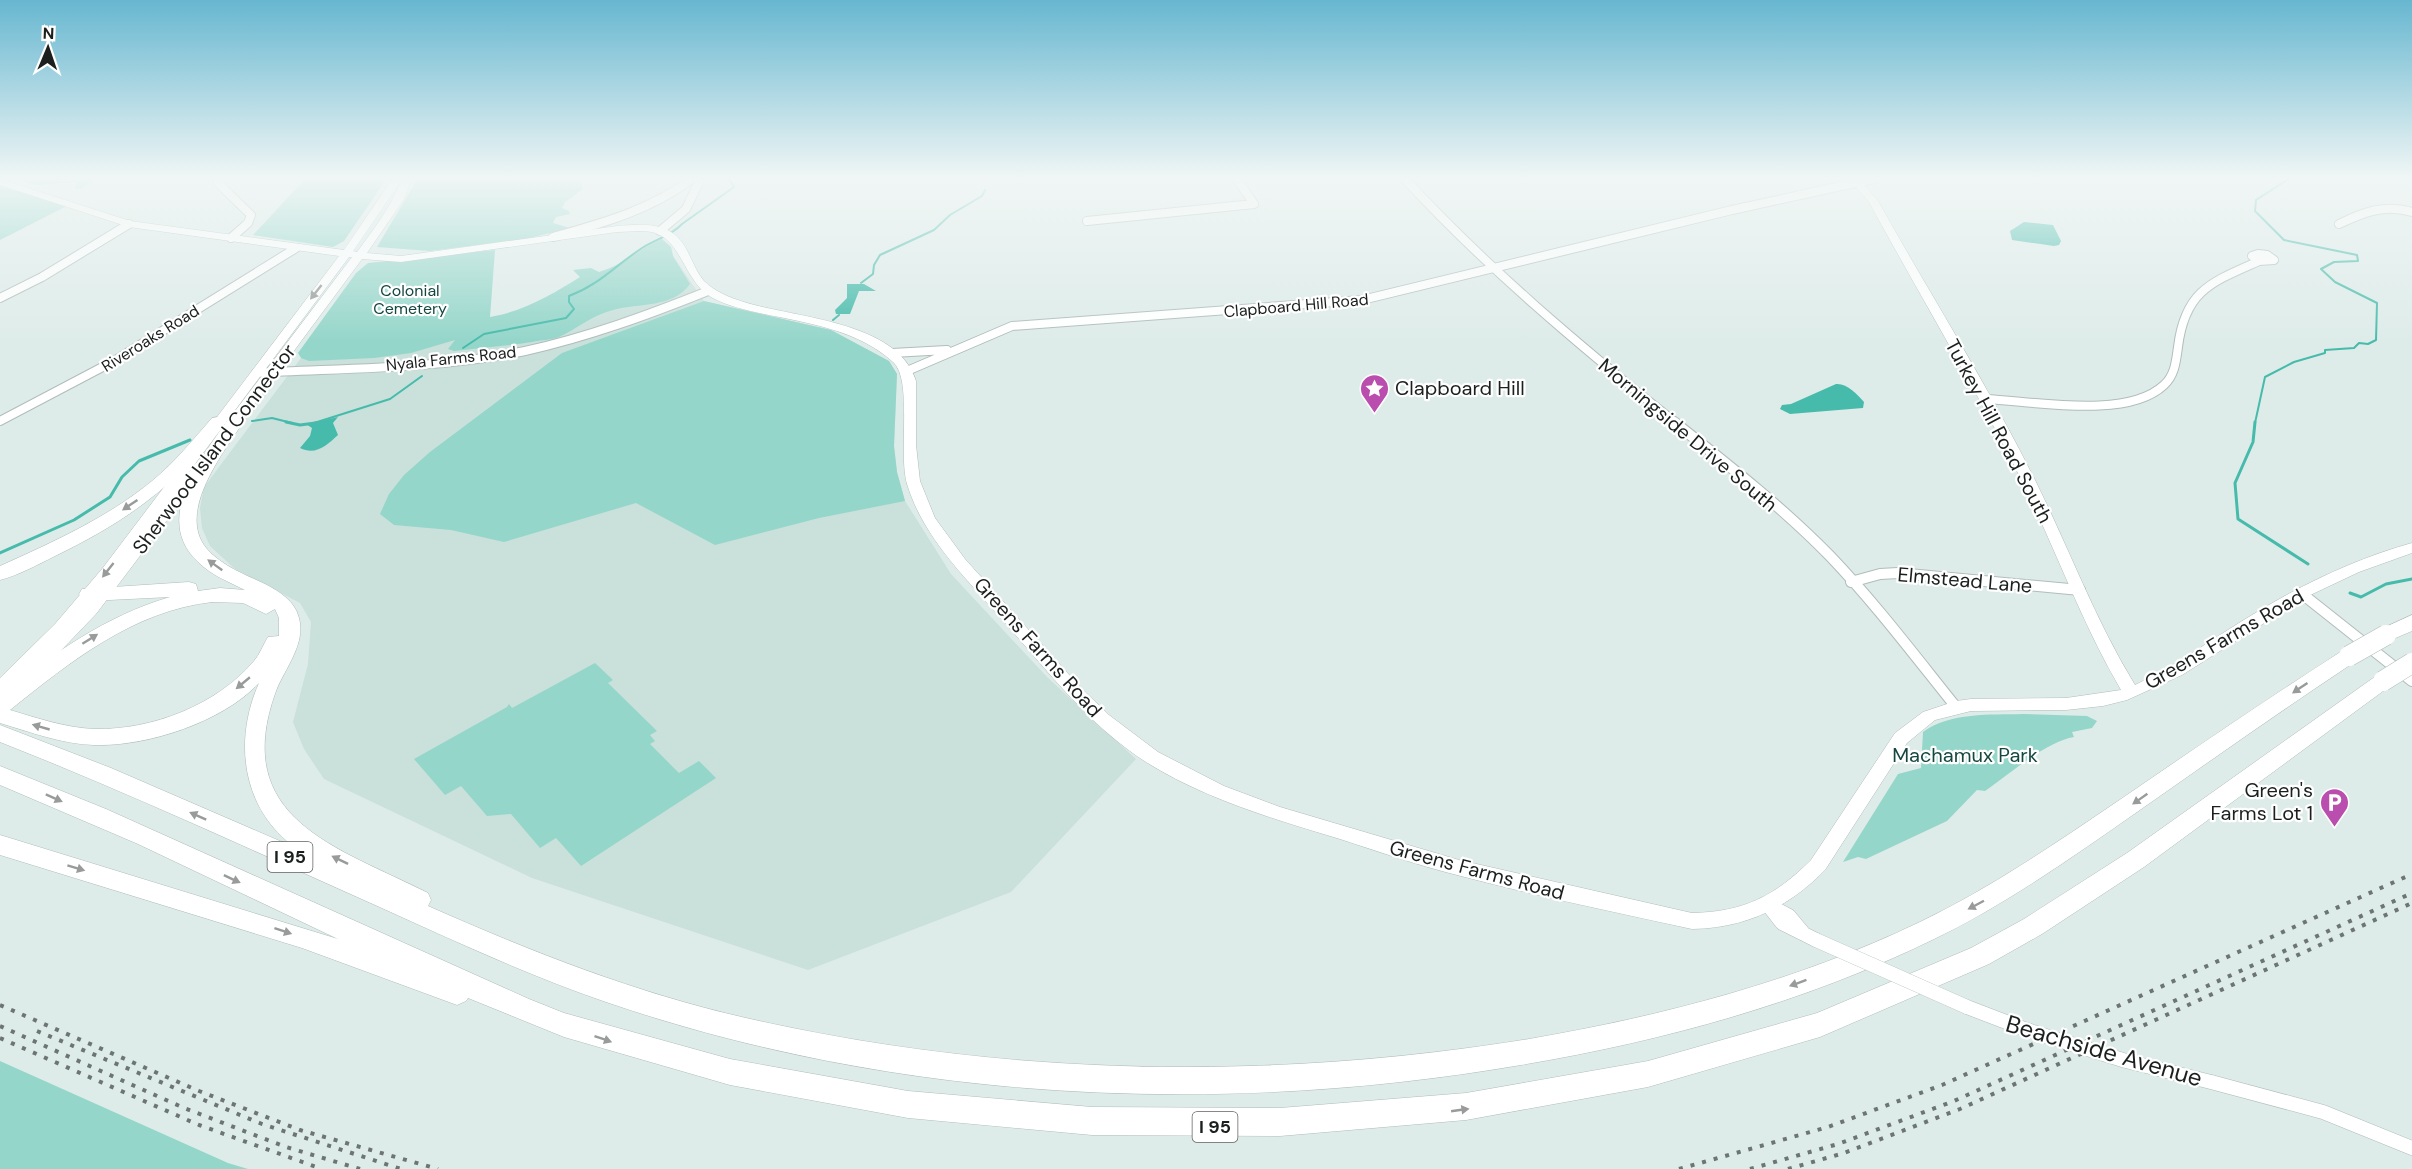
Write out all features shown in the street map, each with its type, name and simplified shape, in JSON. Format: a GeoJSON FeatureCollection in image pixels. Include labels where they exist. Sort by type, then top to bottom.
{"type":"FeatureCollection","features":[{"type":"Feature","properties":{"kind":"highway"},"geometry":{"type":"LineString","coordinates":[[237,418],[196,486],[188,508],[187,525],[191,541],[207,559],[224,571],[266,593],[284,608],[290,620],[287,642],[260,709],[254,731],[254,755],[263,790],[282,822],[314,848],[580,981]]}},
{"type":"Feature","properties":{"kind":"highway"},"geometry":{"type":"LineString","coordinates":[[0,574],[86,532],[136,502],[174,470],[218,422]]}},
{"type":"Feature","properties":{"kind":"highway"},"geometry":{"type":"LineString","coordinates":[[97,594],[228,587],[266,593]]}},
{"type":"Feature","properties":{"kind":"highway"},"geometry":{"type":"LineString","coordinates":[[209,596],[234,596],[261,603],[273,614],[276,621],[277,636],[274,646],[263,664],[246,682],[218,702],[165,726],[128,735],[96,738],[60,732],[3,702],[104,630],[163,605],[209,596]]}},
{"type":"Feature","properties":{"kind":"highway","name":"I 95"},"geometry":{"type":"LineString","coordinates":[[0,733],[94,771],[455,929],[580,981],[672,1011],[813,1045],[930,1064],[1043,1075],[1156,1081],[1306,1077],[1441,1065],[1549,1048],[1653,1026],[1751,999],[1843,966],[1924,932],[2030,873],[2349,656],[2412,622]]}},
{"type":"Feature","properties":{"kind":"highway","name":"I 95"},"geometry":{"type":"LineString","coordinates":[[0,775],[455,980],[562,1025],[659,1056],[762,1082],[883,1104],[1044,1122],[1220,1127],[1336,1122],[1452,1111],[1563,1093],[1670,1070],[1769,1042],[1861,1009],[1965,963],[2064,907],[2383,681],[2412,663]]}},
{"type":"Feature","properties":{"kind":"highway"},"geometry":{"type":"LineString","coordinates":[[0,845],[284,932],[356,956],[406,978],[562,1025]]}},
{"type":"Feature","properties":{"kind":"street"},"geometry":{"type":"LineString","coordinates":[[0,298],[42,277],[115,233]]}},
{"type":"Feature","properties":{"kind":"street"},"geometry":{"type":"LineString","coordinates":[[191,233],[296,248],[401,258],[544,239],[575,233]]}},
{"type":"Feature","properties":{"kind":"street"},"geometry":{"type":"LineString","coordinates":[[231,238],[237,233]]}},
{"type":"Feature","properties":{"kind":"street","name":"Sherwood Island Connector"},"geometry":{"type":"LineString","coordinates":[[3,702],[76,628],[97,594],[218,422],[361,233]]}},
{"type":"Feature","properties":{"kind":"street","name":"Sherwood Island Connector"},"geometry":{"type":"LineString","coordinates":[[97,594],[237,418],[376,233]]}},
{"type":"Feature","properties":{"kind":"street"},"geometry":{"type":"LineString","coordinates":[[659,233],[666,234],[699,282],[708,291],[741,305],[836,326],[892,353],[907,371]]}},
{"type":"Feature","properties":{"kind":"street","name":"Morningside Drive South"},"geometry":{"type":"LineString","coordinates":[[1457,233],[1492,269],[1564,332],[1767,498],[1808,535],[1892,627],[1956,707]]}},
{"type":"Feature","properties":{"kind":"street","name":"Clapboard Hill Road"},"geometry":{"type":"LineString","coordinates":[[907,371],[1012,326],[1349,302],[1639,233]]}},
{"type":"Feature","properties":{"kind":"street","name":"Turkey Hill Road South"},"geometry":{"type":"LineString","coordinates":[[1891,233],[1986,399],[2031,484],[2107,652],[2131,692]]}},
{"type":"Feature","properties":{"kind":"street","name":"Riveroaks Road"},"geometry":{"type":"LineString","coordinates":[[0,421],[55,395],[108,365],[296,248]]}},
{"type":"Feature","properties":{"kind":"street"},"geometry":{"type":"LineString","coordinates":[[1986,399],[2096,405],[2124,402],[2163,387],[2174,373],[2187,311],[2193,300],[2210,285],[2259,261]]}},
{"type":"Feature","properties":{"kind":"street","name":"Nyala Farms Road"},"geometry":{"type":"LineString","coordinates":[[256,373],[469,359],[521,351],[588,336],[708,291]]}},
{"type":"Feature","properties":{"kind":"street","name":"Clapboard Hill Road"},"geometry":{"type":"LineString","coordinates":[[892,353],[956,349]]}},
{"type":"Feature","properties":{"kind":"street","name":"Greens Farms Road"},"geometry":{"type":"LineString","coordinates":[[907,371],[911,387],[910,462],[913,481],[928,519],[960,562],[1075,692],[1103,719],[1152,757],[1218,791],[1276,813],[1459,868],[1692,921],[1730,918],[1768,905],[1804,880],[1818,865],[1901,738],[1921,721],[1956,707],[2073,704],[2104,700],[2131,692],[2180,667],[2301,593],[2336,576],[2412,548]]}},
{"type":"Feature","properties":{"kind":"street","name":"Elmstead Lane"},"geometry":{"type":"LineString","coordinates":[[1851,582],[1880,574],[1898,573],[2080,590]]}},
{"type":"Feature","properties":{"kind":"street"},"geometry":{"type":"LineString","coordinates":[[2301,593],[2412,681]]}},
{"type":"Feature","properties":{"kind":"street","name":"Beachside Avenue"},"geometry":{"type":"LineString","coordinates":[[1768,905],[1773,917],[1789,929],[1967,1007],[2027,1030],[2126,1061],[2323,1112],[2412,1148]]}},
{"type":"Feature","properties":{"kind":"shaded area"},"geometry":{"type":"Polygon","coordinates":[[[2010,233],[2057,233],[2061,241],[2059,245],[2054,246],[2012,240],[2010,233]]]}},
{"type":"Feature","properties":{"kind":"shaded area"},"geometry":{"type":"Polygon","coordinates":[[[662,239],[671,247],[673,256],[704,301],[831,330],[889,361],[897,374],[894,446],[897,472],[905,501],[951,574],[1047,677],[1136,759],[1011,892],[808,970],[532,878],[324,779],[304,749],[293,722],[308,664],[311,622],[300,603],[235,569],[210,546],[202,528],[200,508],[204,487],[301,358],[485,334],[618,266],[643,247],[662,239]]]}},
{"type":"Feature","properties":{"kind":"shaded area"},"geometry":{"type":"Polygon","coordinates":[[[847,284],[864,284],[876,291],[859,291],[850,314],[836,314],[835,310],[847,298],[847,284]]]}},
{"type":"Feature","properties":{"kind":"shaded area"},"geometry":{"type":"Polygon","coordinates":[[[1836,384],[1844,385],[1855,393],[1864,402],[1863,408],[1790,414],[1780,409],[1782,405],[1791,404],[1836,384]]]}},
{"type":"Feature","properties":{"kind":"shaded area"},"geometry":{"type":"Polygon","coordinates":[[[338,417],[333,423],[338,435],[330,442],[311,451],[300,448],[310,436],[312,428],[306,424],[338,417]]]}},
{"type":"Feature","properties":{"kind":"green space"},"geometry":{"type":"Polygon","coordinates":[[[0,233],[15,233],[0,240],[0,233]]]}},
{"type":"Feature","properties":{"kind":"green space"},"geometry":{"type":"Polygon","coordinates":[[[255,233],[350,233],[344,241],[333,247],[253,235],[255,233]]]}},
{"type":"Feature","properties":{"kind":"green space"},"geometry":{"type":"Polygon","coordinates":[[[386,233],[552,233],[526,239],[430,251],[377,247],[386,233]]]}},
{"type":"Feature","properties":{"kind":"green space","name":"Colonial Cemetery"},"geometry":{"type":"Polygon","coordinates":[[[662,239],[671,247],[673,256],[690,284],[683,292],[665,301],[606,312],[556,338],[454,351],[448,349],[455,340],[411,353],[374,358],[309,361],[301,358],[298,353],[356,273],[368,263],[495,250],[490,317],[525,307],[559,290],[580,277],[573,270],[591,268],[599,272],[662,239]]]}},
{"type":"Feature","properties":{"kind":"green space"},"geometry":{"type":"Polygon","coordinates":[[[704,301],[831,330],[889,361],[897,374],[894,446],[897,472],[905,501],[819,518],[715,545],[636,503],[504,542],[451,530],[394,525],[380,514],[389,494],[404,475],[430,452],[562,353],[704,301]]]}},
{"type":"Feature","properties":{"kind":"green space"},"geometry":{"type":"Polygon","coordinates":[[[595,663],[613,680],[608,683],[657,731],[650,735],[655,741],[650,744],[679,773],[699,761],[716,778],[581,866],[556,838],[540,848],[511,814],[487,816],[461,786],[445,795],[414,759],[509,704],[512,708],[595,663]]]}},
{"type":"Feature","properties":{"kind":"green space","name":"Machamux Park"},"geometry":{"type":"Polygon","coordinates":[[[2023,714],[2087,716],[2097,721],[2092,728],[2072,732],[2074,737],[2051,745],[1985,791],[1977,790],[1947,821],[1866,859],[1858,857],[1843,862],[1898,774],[1921,768],[1923,732],[1945,721],[1958,718],[2023,714]]]}},
{"type":"Feature","properties":{"kind":"green space"},"geometry":{"type":"Polygon","coordinates":[[[0,1061],[228,1163],[248,1169],[0,1169],[0,1061]]]}},
{"type":"Feature","properties":{"kind":"waterway"},"geometry":{"type":"LineString","coordinates":[[463,348],[484,334],[566,318],[574,309],[569,302],[569,296],[589,286],[642,248],[672,233]]}},
{"type":"Feature","properties":{"kind":"waterway"},"geometry":{"type":"LineString","coordinates":[[861,283],[873,274],[874,265],[880,255],[928,233]]}},
{"type":"Feature","properties":{"kind":"waterway"},"geometry":{"type":"LineString","coordinates":[[2255,423],[2265,377],[2294,362],[2325,353],[2325,350],[2354,348],[2359,343],[2368,344],[2376,340],[2377,303],[2335,282],[2321,269],[2334,262],[2358,261],[2357,255],[2284,240],[2277,233]]}},
{"type":"Feature","properties":{"kind":"waterway"},"geometry":{"type":"LineString","coordinates":[[833,320],[839,315]]}},
{"type":"Feature","properties":{"kind":"waterway"},"geometry":{"type":"LineString","coordinates":[[314,423],[390,399],[422,376]]}},
{"type":"Feature","properties":{"kind":"waterway"},"geometry":{"type":"LineString","coordinates":[[252,421],[272,418],[292,423]]}},
{"type":"Feature","properties":{"kind":"waterway"},"geometry":{"type":"LineString","coordinates":[[286,422],[300,425],[323,422]]}},
{"type":"Feature","properties":{"kind":"waterway"},"geometry":{"type":"LineString","coordinates":[[2255,422],[2253,442],[2235,483],[2238,519],[2308,564]]}},
{"type":"Feature","properties":{"kind":"waterway"},"geometry":{"type":"LineString","coordinates":[[0,553],[74,520],[110,497],[122,477],[139,461],[190,440]]}},
{"type":"Feature","properties":{"kind":"waterway"},"geometry":{"type":"LineString","coordinates":[[2350,593],[2361,597],[2386,584],[2412,579]]}},
{"type":"Feature","properties":{"kind":"railway"},"geometry":{"type":"LineString","coordinates":[[1679,1169],[1828,1127],[1942,1085],[2412,874]]}},
{"type":"Feature","properties":{"kind":"railway"},"geometry":{"type":"LineString","coordinates":[[1750,1169],[1838,1144],[1954,1101],[2412,893]]}},
{"type":"Feature","properties":{"kind":"railway"},"geometry":{"type":"LineString","coordinates":[[1788,1169],[1844,1153],[1960,1109],[2412,903]]}},
{"type":"Feature","properties":{"kind":"railway"},"geometry":{"type":"LineString","coordinates":[[0,1005],[199,1091],[300,1130],[438,1169]]}},
{"type":"Feature","properties":{"kind":"railway"},"geometry":{"type":"LineString","coordinates":[[0,1026],[184,1108],[286,1147],[360,1169]]}},
{"type":"Feature","properties":{"kind":"railway"},"geometry":{"type":"LineString","coordinates":[[37,1031],[262,1124],[401,1169]]}},
{"type":"Feature","properties":{"kind":"railway"},"geometry":{"type":"LineString","coordinates":[[0,1038],[199,1125],[322,1169]]}},
{"type":"Feature","properties":{"kind":"place","name":"Clapboard Hill"},"geometry":{"type":"Point","coordinates":[1374,414]}},
{"type":"Feature","properties":{"kind":"place","name":"Green's Farms Lot 1"},"geometry":{"type":"Point","coordinates":[2334,828]}}]}
